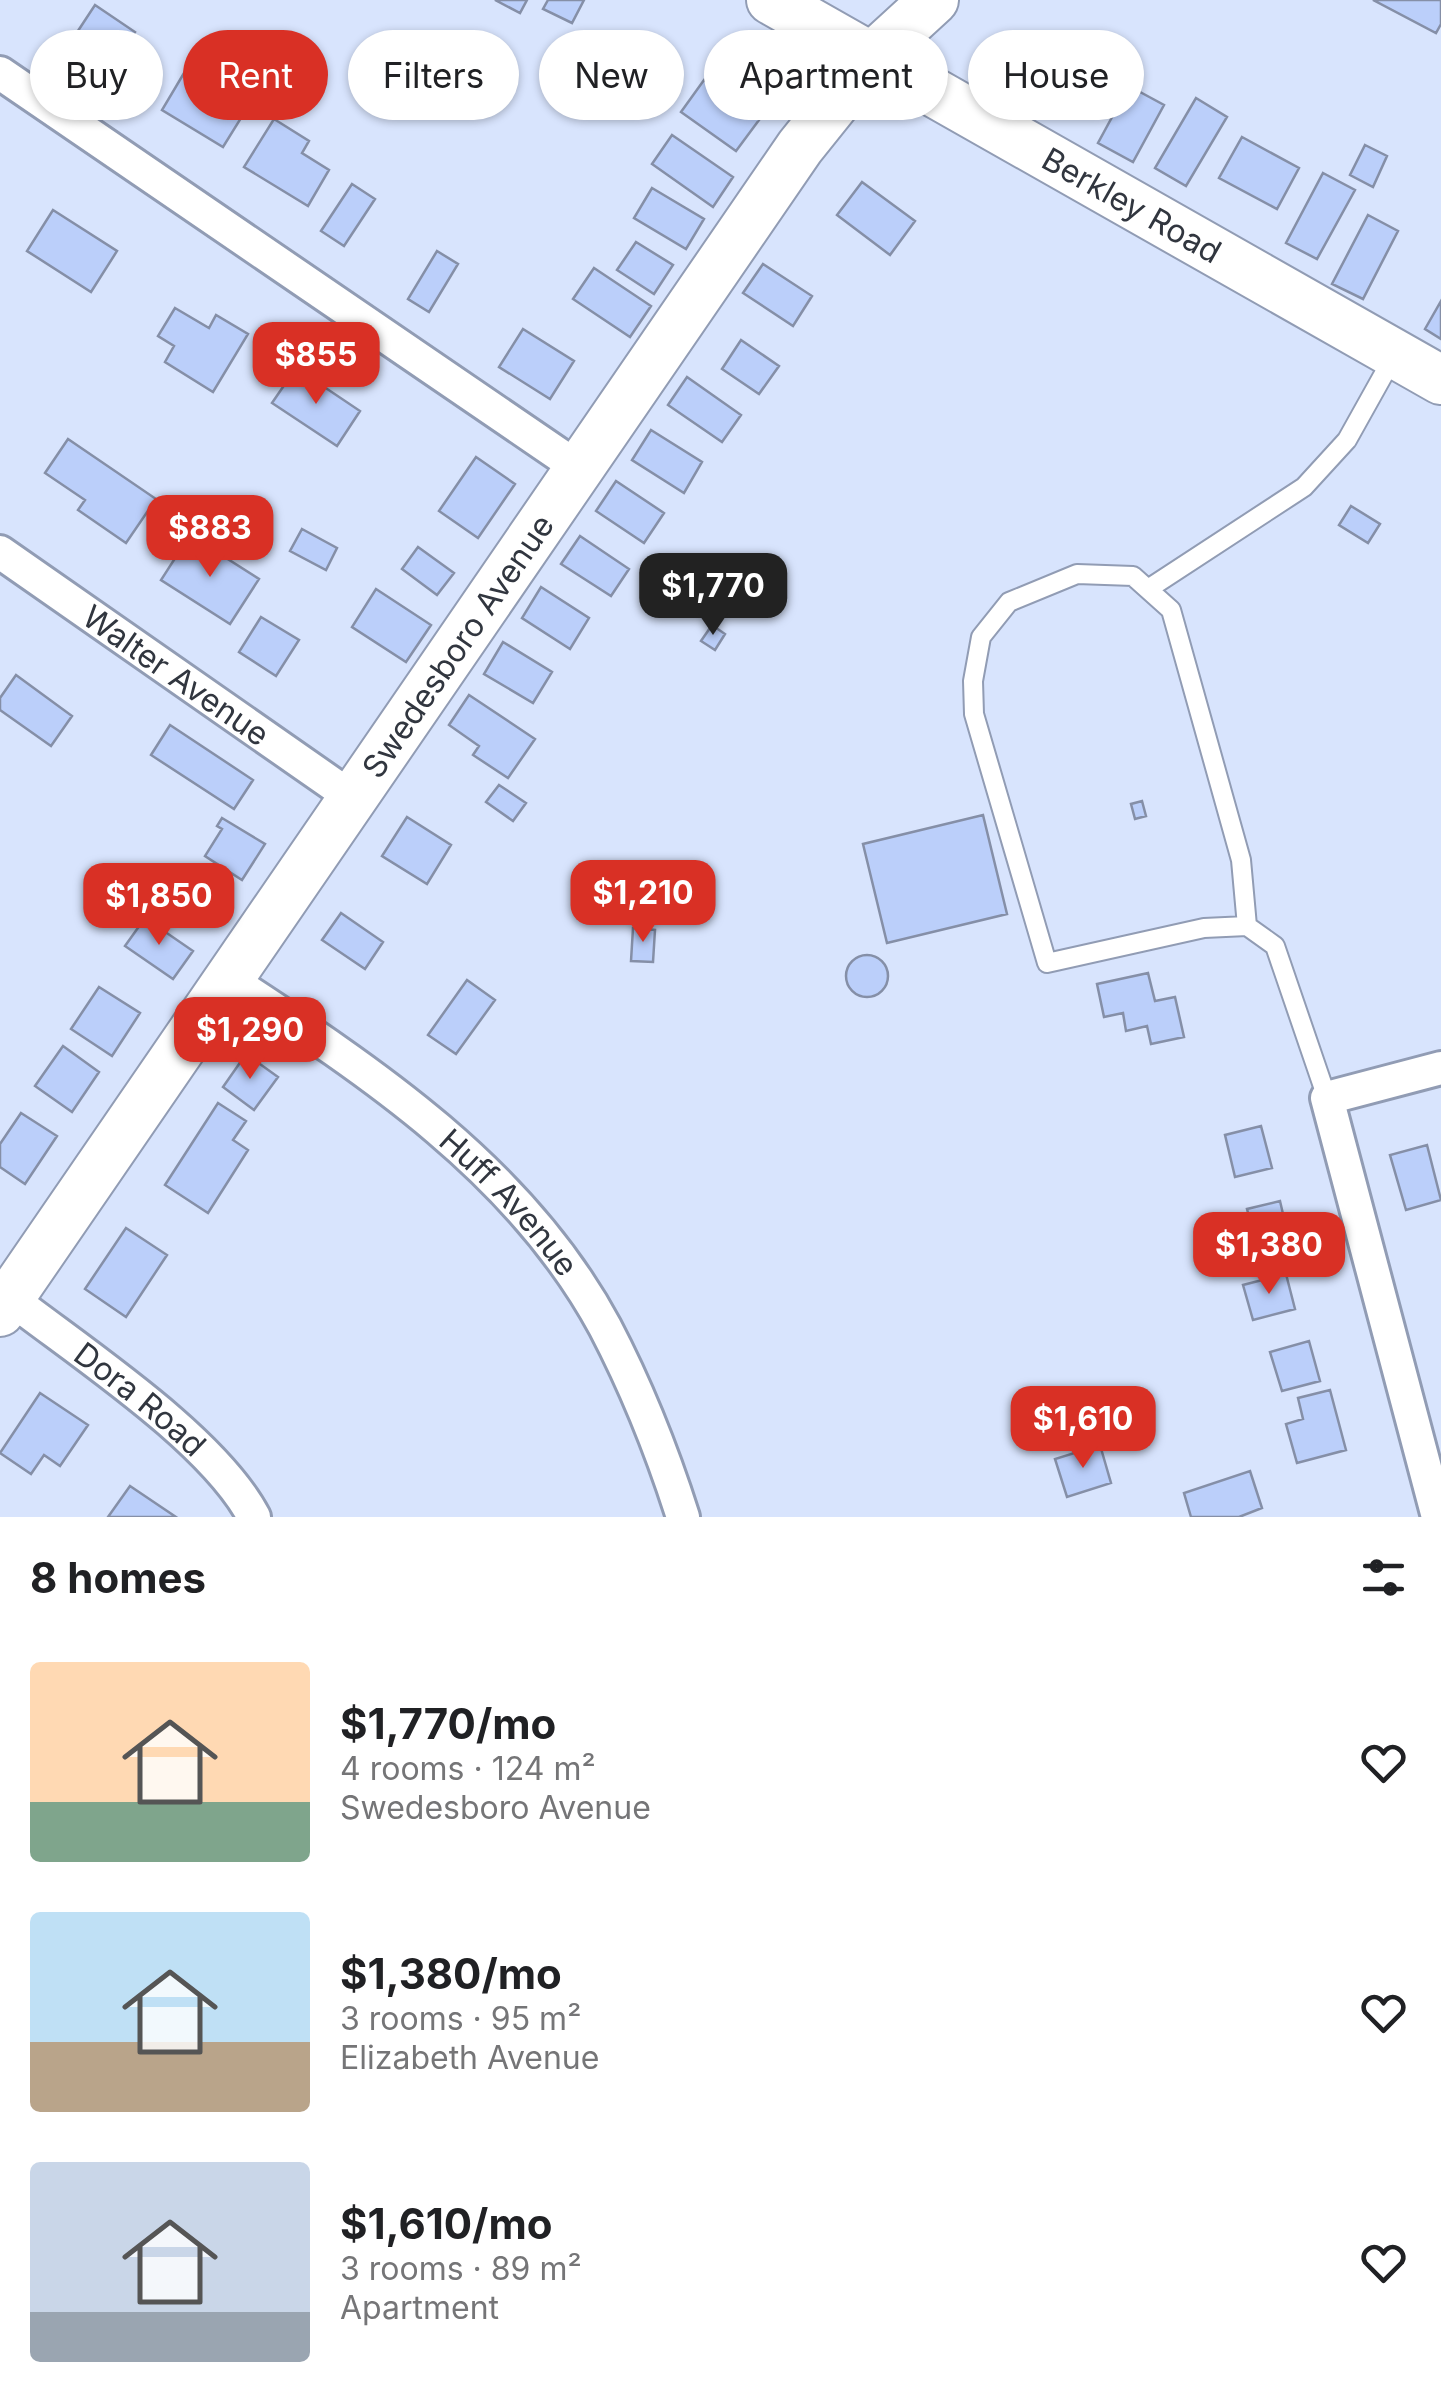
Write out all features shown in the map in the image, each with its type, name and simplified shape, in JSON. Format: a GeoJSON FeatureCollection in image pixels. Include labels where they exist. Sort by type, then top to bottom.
{"type":"FeatureCollection","features":[{"type":"Feature","properties":{"kind":"street","name":"Berkley Road"},"geometry":{"type":"LineString","coordinates":[[771,0],[825,30]]}},
{"type":"Feature","properties":{"kind":"street","name":"Swedesboro Avenue"},"geometry":{"type":"LineString","coordinates":[[901,30],[934,0]]}},
{"type":"Feature","properties":{"kind":"street"},"geometry":{"type":"LineString","coordinates":[[0,73],[580,470]]}},
{"type":"Feature","properties":{"kind":"street","name":"Berkley Road"},"geometry":{"type":"LineString","coordinates":[[948,99],[1441,380]]}},
{"type":"Feature","properties":{"kind":"street","name":"Swedesboro Avenue"},"geometry":{"type":"LineString","coordinates":[[5,1305],[821,120]]}},
{"type":"Feature","properties":{"kind":"street","name":"Walter Avenue"},"geometry":{"type":"LineString","coordinates":[[0,552],[354,798]]}},
{"type":"Feature","properties":{"kind":"street","name":"Huff Avenue"},"geometry":{"type":"LineString","coordinates":[[227,978],[380,1080],[464,1150],[519,1206],[603,1324],[641,1399],[683,1517]]}},
{"type":"Feature","properties":{"kind":"street"},"geometry":{"type":"LineString","coordinates":[[1438,1517],[1432,1460],[1327,1098],[1441,1068]]}},
{"type":"Feature","properties":{"kind":"street","name":"Dora Road"},"geometry":{"type":"LineString","coordinates":[[5,1305],[199,1448],[246,1502],[254,1517]]}},
{"type":"Feature","properties":{"kind":"lane"},"geometry":{"type":"LineString","coordinates":[[1148,589],[1304,487],[1347,440],[1395,354]]}},
{"type":"Feature","properties":{"kind":"lane"},"geometry":{"type":"LineString","coordinates":[[1247,926],[1240,860],[1171,610],[1133,576],[1077,574],[1009,602],[981,637],[973,681],[974,714],[1047,963],[1204,928],[1247,926],[1275,946],[1327,1098]]}},
{"type":"Feature","properties":{"kind":"building"},"geometry":{"type":"Polygon","coordinates":[[[495,0],[527,0],[520,13],[495,0]]]}},
{"type":"Feature","properties":{"kind":"building"},"geometry":{"type":"Polygon","coordinates":[[[548,0],[584,0],[572,23],[543,9],[548,0]]]}},
{"type":"Feature","properties":{"kind":"building"},"geometry":{"type":"Polygon","coordinates":[[[1373,0],[1441,0],[1441,24],[1436,33],[1373,0]]]}},
{"type":"Feature","properties":{"kind":"building"},"geometry":{"type":"Polygon","coordinates":[[[95,5],[132,30],[79,30],[95,5]]]}},
{"type":"Feature","properties":{"kind":"building"},"geometry":{"type":"Polygon","coordinates":[[[183,75],[183,120],[240,120],[223,147],[163,108],[183,75]]]}},
{"type":"Feature","properties":{"kind":"building"},"geometry":{"type":"Polygon","coordinates":[[[704,80],[704,120],[759,120],[736,151],[684,114],[684,108],[704,80]]]}},
{"type":"Feature","properties":{"kind":"building"},"geometry":{"type":"Polygon","coordinates":[[[1144,94],[1164,105],[1133,162],[1098,143],[1111,120],[1144,120],[1144,94]]]}},
{"type":"Feature","properties":{"kind":"building"},"geometry":{"type":"Polygon","coordinates":[[[1196,98],[1227,117],[1186,186],[1155,168],[1196,98]]]}},
{"type":"Feature","properties":{"kind":"building"},"geometry":{"type":"Polygon","coordinates":[[[276,120],[309,141],[302,153],[329,170],[308,206],[244,167],[276,120]]]}},
{"type":"Feature","properties":{"kind":"building"},"geometry":{"type":"Polygon","coordinates":[[[672,135],[733,177],[713,207],[652,164],[672,135]]]}},
{"type":"Feature","properties":{"kind":"building"},"geometry":{"type":"Polygon","coordinates":[[[1242,137],[1299,168],[1277,209],[1219,178],[1242,137]]]}},
{"type":"Feature","properties":{"kind":"building"},"geometry":{"type":"Polygon","coordinates":[[[1365,145],[1387,156],[1373,187],[1350,175],[1365,145]]]}},
{"type":"Feature","properties":{"kind":"building"},"geometry":{"type":"Polygon","coordinates":[[[1323,173],[1355,190],[1317,259],[1286,243],[1323,173]]]}},
{"type":"Feature","properties":{"kind":"building"},"geometry":{"type":"Polygon","coordinates":[[[862,182],[915,221],[890,255],[837,215],[862,182]]]}},
{"type":"Feature","properties":{"kind":"building"},"geometry":{"type":"Polygon","coordinates":[[[352,184],[375,199],[344,246],[321,231],[352,184]]]}},
{"type":"Feature","properties":{"kind":"building"},"geometry":{"type":"Polygon","coordinates":[[[652,188],[704,219],[686,249],[634,218],[652,188]]]}},
{"type":"Feature","properties":{"kind":"building"},"geometry":{"type":"Polygon","coordinates":[[[53,210],[117,251],[91,292],[27,251],[53,210]]]}},
{"type":"Feature","properties":{"kind":"building"},"geometry":{"type":"Polygon","coordinates":[[[1368,215],[1398,231],[1363,299],[1332,284],[1368,215]]]}},
{"type":"Feature","properties":{"kind":"building"},"geometry":{"type":"Polygon","coordinates":[[[636,242],[673,265],[654,294],[617,270],[636,242]]]}},
{"type":"Feature","properties":{"kind":"building"},"geometry":{"type":"Polygon","coordinates":[[[437,251],[458,264],[429,312],[408,299],[437,251]]]}},
{"type":"Feature","properties":{"kind":"building"},"geometry":{"type":"Polygon","coordinates":[[[763,264],[812,296],[793,326],[743,293],[763,264]]]}},
{"type":"Feature","properties":{"kind":"building"},"geometry":{"type":"Polygon","coordinates":[[[594,268],[651,306],[630,337],[573,299],[594,268]]]}},
{"type":"Feature","properties":{"kind":"building"},"geometry":{"type":"Polygon","coordinates":[[[1441,301],[1441,339],[1425,329],[1441,301]]]}},
{"type":"Feature","properties":{"kind":"building"},"geometry":{"type":"Polygon","coordinates":[[[175,308],[209,328],[216,315],[248,334],[213,392],[165,362],[174,346],[158,336],[175,308]]]}},
{"type":"Feature","properties":{"kind":"building"},"geometry":{"type":"Polygon","coordinates":[[[523,329],[574,361],[550,399],[499,367],[523,329]]]}},
{"type":"Feature","properties":{"kind":"building"},"geometry":{"type":"Polygon","coordinates":[[[741,340],[779,366],[759,394],[722,369],[741,340]]]}},
{"type":"Feature","properties":{"kind":"building"},"geometry":{"type":"Polygon","coordinates":[[[296,368],[360,411],[337,446],[272,403],[296,368]]]}},
{"type":"Feature","properties":{"kind":"building"},"geometry":{"type":"Polygon","coordinates":[[[687,377],[741,415],[722,442],[668,405],[687,377]]]}},
{"type":"Feature","properties":{"kind":"building"},"geometry":{"type":"Polygon","coordinates":[[[651,430],[702,462],[684,493],[632,460],[651,430]]]}},
{"type":"Feature","properties":{"kind":"building"},"geometry":{"type":"Polygon","coordinates":[[[68,439],[156,499],[126,543],[78,510],[85,500],[45,473],[68,439]]]}},
{"type":"Feature","properties":{"kind":"building"},"geometry":{"type":"Polygon","coordinates":[[[476,457],[515,484],[478,538],[439,511],[476,457]]]}},
{"type":"Feature","properties":{"kind":"building"},"geometry":{"type":"Polygon","coordinates":[[[616,481],[664,513],[644,543],[596,511],[616,481]]]}},
{"type":"Feature","properties":{"kind":"building"},"geometry":{"type":"Polygon","coordinates":[[[1351,506],[1380,524],[1368,543],[1339,525],[1351,506]]]}},
{"type":"Feature","properties":{"kind":"building"},"geometry":{"type":"Polygon","coordinates":[[[302,529],[337,548],[326,570],[290,551],[302,529]]]}},
{"type":"Feature","properties":{"kind":"building"},"geometry":{"type":"Polygon","coordinates":[[[190,535],[259,579],[230,624],[161,580],[190,535]]]}},
{"type":"Feature","properties":{"kind":"building"},"geometry":{"type":"Polygon","coordinates":[[[580,536],[629,569],[611,596],[561,564],[580,536]]]}},
{"type":"Feature","properties":{"kind":"building"},"geometry":{"type":"Polygon","coordinates":[[[418,547],[454,573],[437,595],[402,569],[418,547]]]}},
{"type":"Feature","properties":{"kind":"building"},"geometry":{"type":"Polygon","coordinates":[[[691,563],[719,582],[702,608],[673,589],[691,563]]]}},
{"type":"Feature","properties":{"kind":"building"},"geometry":{"type":"Polygon","coordinates":[[[541,587],[589,618],[570,649],[522,618],[541,587]]]}},
{"type":"Feature","properties":{"kind":"building"},"geometry":{"type":"Polygon","coordinates":[[[376,589],[431,625],[406,662],[352,627],[376,589]]]}},
{"type":"Feature","properties":{"kind":"building"},"geometry":{"type":"Polygon","coordinates":[[[261,617],[299,640],[276,676],[239,652],[261,617]]]}},
{"type":"Feature","properties":{"kind":"building"},"geometry":{"type":"Polygon","coordinates":[[[712,625],[725,634],[715,650],[701,641],[712,625]]]}},
{"type":"Feature","properties":{"kind":"building"},"geometry":{"type":"Polygon","coordinates":[[[503,642],[552,672],[533,703],[484,674],[503,642]]]}},
{"type":"Feature","properties":{"kind":"building"},"geometry":{"type":"Polygon","coordinates":[[[16,675],[72,716],[51,746],[0,710],[0,698],[16,675]]]}},
{"type":"Feature","properties":{"kind":"building"},"geometry":{"type":"Polygon","coordinates":[[[469,695],[535,739],[508,778],[473,755],[479,746],[449,725],[469,695]]]}},
{"type":"Feature","properties":{"kind":"building"},"geometry":{"type":"Polygon","coordinates":[[[170,725],[253,780],[234,809],[151,755],[170,725]]]}},
{"type":"Feature","properties":{"kind":"building"},"geometry":{"type":"Polygon","coordinates":[[[499,785],[526,803],[513,821],[486,802],[499,785]]]}},
{"type":"Feature","properties":{"kind":"building"},"geometry":{"type":"Polygon","coordinates":[[[1142,801],[1146,816],[1135,819],[1131,804],[1142,801]]]}},
{"type":"Feature","properties":{"kind":"building"},"geometry":{"type":"Polygon","coordinates":[[[983,815],[1007,914],[887,943],[863,844],[983,815]]]}},
{"type":"Feature","properties":{"kind":"building"},"geometry":{"type":"Polygon","coordinates":[[[407,817],[451,845],[427,884],[382,856],[407,817]]]}},
{"type":"Feature","properties":{"kind":"building"},"geometry":{"type":"Polygon","coordinates":[[[222,818],[265,844],[242,880],[205,856],[222,829],[217,826],[222,818]]]}},
{"type":"Feature","properties":{"kind":"building"},"geometry":{"type":"Polygon","coordinates":[[[341,913],[383,942],[365,969],[322,940],[341,913]]]}},
{"type":"Feature","properties":{"kind":"building"},"geometry":{"type":"Polygon","coordinates":[[[145,918],[193,951],[173,979],[125,946],[145,918]]]}},
{"type":"Feature","properties":{"kind":"building"},"geometry":{"type":"Polygon","coordinates":[[[633,928],[655,930],[653,962],[631,961],[633,928]]]}},
{"type":"Feature","properties":{"kind":"building"},"geometry":{"type":"Polygon","coordinates":[[[867,955],[882,961],[888,976],[882,991],[867,997],[852,991],[846,976],[852,961],[867,955]]]}},
{"type":"Feature","properties":{"kind":"building"},"geometry":{"type":"Polygon","coordinates":[[[1148,973],[1155,1001],[1175,997],[1184,1037],[1151,1044],[1147,1026],[1126,1031],[1123,1013],[1104,1017],[1097,984],[1148,973]]]}},
{"type":"Feature","properties":{"kind":"building"},"geometry":{"type":"Polygon","coordinates":[[[467,980],[495,1000],[456,1054],[428,1035],[467,980]]]}},
{"type":"Feature","properties":{"kind":"building"},"geometry":{"type":"Polygon","coordinates":[[[99,987],[140,1013],[112,1056],[71,1029],[99,987]]]}},
{"type":"Feature","properties":{"kind":"building"},"geometry":{"type":"Polygon","coordinates":[[[63,1046],[99,1072],[72,1112],[35,1086],[63,1046]]]}},
{"type":"Feature","properties":{"kind":"building"},"geometry":{"type":"Polygon","coordinates":[[[246,1054],[278,1077],[254,1110],[223,1087],[246,1054]]]}},
{"type":"Feature","properties":{"kind":"building"},"geometry":{"type":"Polygon","coordinates":[[[218,1103],[246,1121],[233,1140],[248,1150],[208,1213],[165,1185],[218,1103]]]}},
{"type":"Feature","properties":{"kind":"building"},"geometry":{"type":"Polygon","coordinates":[[[21,1113],[57,1136],[25,1184],[0,1167],[0,1144],[21,1113]]]}},
{"type":"Feature","properties":{"kind":"building"},"geometry":{"type":"Polygon","coordinates":[[[1261,1126],[1272,1168],[1235,1177],[1225,1135],[1261,1126]]]}},
{"type":"Feature","properties":{"kind":"building"},"geometry":{"type":"Polygon","coordinates":[[[1427,1145],[1441,1200],[1406,1210],[1390,1155],[1427,1145]]]}},
{"type":"Feature","properties":{"kind":"building"},"geometry":{"type":"Polygon","coordinates":[[[1280,1201],[1289,1240],[1257,1247],[1247,1209],[1280,1201]]]}},
{"type":"Feature","properties":{"kind":"building"},"geometry":{"type":"Polygon","coordinates":[[[126,1228],[167,1255],[126,1317],[85,1289],[126,1228]]]}},
{"type":"Feature","properties":{"kind":"building"},"geometry":{"type":"Polygon","coordinates":[[[1286,1274],[1295,1309],[1253,1320],[1243,1285],[1286,1274]]]}},
{"type":"Feature","properties":{"kind":"building"},"geometry":{"type":"Polygon","coordinates":[[[1309,1341],[1320,1381],[1282,1391],[1270,1352],[1309,1341]]]}},
{"type":"Feature","properties":{"kind":"building"},"geometry":{"type":"Polygon","coordinates":[[[1330,1390],[1346,1450],[1297,1463],[1286,1424],[1303,1419],[1298,1398],[1330,1390]]]}},
{"type":"Feature","properties":{"kind":"building"},"geometry":{"type":"Polygon","coordinates":[[[40,1393],[88,1425],[60,1466],[44,1455],[31,1474],[0,1453],[40,1393]]]}},
{"type":"Feature","properties":{"kind":"building"},"geometry":{"type":"Polygon","coordinates":[[[1100,1445],[1111,1483],[1067,1497],[1055,1459],[1100,1445]]]}},
{"type":"Feature","properties":{"kind":"building"},"geometry":{"type":"Polygon","coordinates":[[[1250,1471],[1262,1508],[1239,1517],[1191,1517],[1184,1493],[1250,1471]]]}},
{"type":"Feature","properties":{"kind":"building"},"geometry":{"type":"Polygon","coordinates":[[[130,1486],[176,1517],[108,1517],[130,1486]]]}}]}
